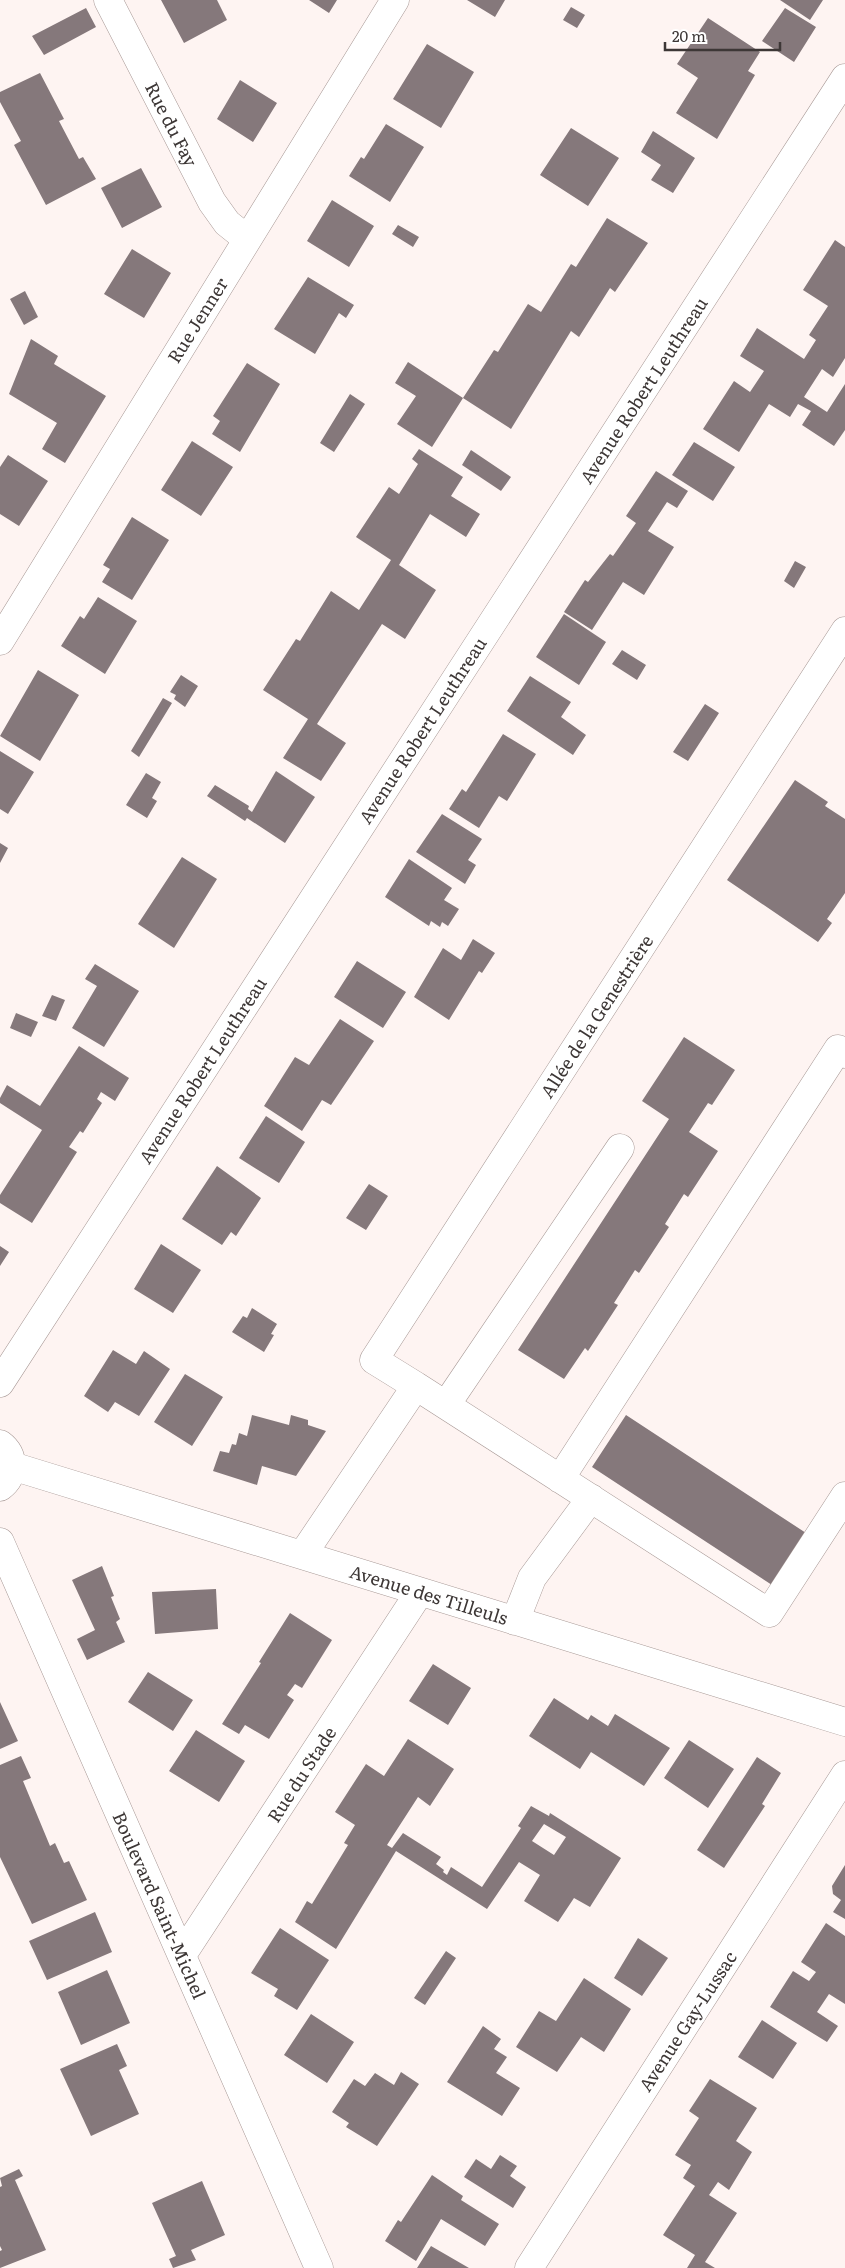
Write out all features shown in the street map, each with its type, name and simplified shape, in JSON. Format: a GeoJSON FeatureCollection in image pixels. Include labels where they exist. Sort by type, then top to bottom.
{"type":"FeatureCollection","features":[{"type":"Feature","properties":{"kind":"street","name":"Rue du Fay"},"geometry":{"type":"LineString","coordinates":[[108,0],[212,202],[227,223],[247,239]]}},
{"type":"Feature","properties":{"kind":"street","name":"Rue Jenner"},"geometry":{"type":"LineString","coordinates":[[2,634],[395,0]]}},
{"type":"Feature","properties":{"kind":"street","name":"Avenue Robert Leuthreau"},"geometry":{"type":"LineString","coordinates":[[0,1383],[845,78]]}},
{"type":"Feature","properties":{"kind":"street","name":"Allée de la Genestrière"},"geometry":{"type":"LineString","coordinates":[[845,631],[374,1360],[769,1613],[845,1496]]}},
{"type":"Feature","properties":{"kind":"street"},"geometry":{"type":"LineString","coordinates":[[560,1479],[843,1047]]}},
{"type":"Feature","properties":{"kind":"street"},"geometry":{"type":"LineString","coordinates":[[446,1405],[620,1148]]}},
{"type":"Feature","properties":{"kind":"street"},"geometry":{"type":"LineString","coordinates":[[303,1554],[416,1386]]}},
{"type":"Feature","properties":{"kind":"street","name":"Avenue des Tilleuls"},"geometry":{"type":"LineString","coordinates":[[4,1466],[303,1554],[419,1593],[845,1722]]}},
{"type":"Feature","properties":{"kind":"street"},"geometry":{"type":"LineString","coordinates":[[515,1621],[532,1578],[591,1498]]}},
{"type":"Feature","properties":{"kind":"street","name":"Boulevard Saint-Michel"},"geometry":{"type":"LineString","coordinates":[[0,1542],[319,2268]]}},
{"type":"Feature","properties":{"kind":"street","name":"Rue du Stade"},"geometry":{"type":"LineString","coordinates":[[182,1955],[419,1593]]}},
{"type":"Feature","properties":{"kind":"street","name":"Avenue Gay-Lussac"},"geometry":{"type":"LineString","coordinates":[[529,2268],[845,1775]]}},
{"type":"Feature","properties":{"kind":"building"},"geometry":{"type":"Polygon","coordinates":[[[161,0],[217,0],[227,20],[184,43],[161,0]]]}},
{"type":"Feature","properties":{"kind":"building"},"geometry":{"type":"Polygon","coordinates":[[[309,0],[337,0],[329,13],[309,0]]]}},
{"type":"Feature","properties":{"kind":"building"},"geometry":{"type":"Polygon","coordinates":[[[467,0],[505,0],[495,17],[467,0]]]}},
{"type":"Feature","properties":{"kind":"building"},"geometry":{"type":"Polygon","coordinates":[[[780,0],[823,0],[810,20],[780,0]]]}},
{"type":"Feature","properties":{"kind":"building"},"geometry":{"type":"Polygon","coordinates":[[[571,7],[585,15],[577,28],[563,20],[571,7]]]}},
{"type":"Feature","properties":{"kind":"building"},"geometry":{"type":"Polygon","coordinates":[[[86,8],[96,27],[44,55],[32,36],[86,8]]]}},
{"type":"Feature","properties":{"kind":"building"},"geometry":{"type":"Polygon","coordinates":[[[785,8],[816,27],[794,62],[762,41],[785,8]]]}},
{"type":"Feature","properties":{"kind":"building"},"geometry":{"type":"Polygon","coordinates":[[[708,18],[760,52],[748,71],[755,75],[717,139],[676,113],[698,78],[677,64],[708,18]]]}},
{"type":"Feature","properties":{"kind":"building"},"geometry":{"type":"Polygon","coordinates":[[[427,44],[474,72],[441,128],[393,99],[427,44]]]}},
{"type":"Feature","properties":{"kind":"building"},"geometry":{"type":"Polygon","coordinates":[[[40,73],[64,119],[59,121],[79,159],[83,157],[96,179],[46,205],[14,145],[21,141],[0,102],[0,92],[40,73]]]}},
{"type":"Feature","properties":{"kind":"building"},"geometry":{"type":"Polygon","coordinates":[[[240,80],[277,103],[253,142],[217,119],[240,80]]]}},
{"type":"Feature","properties":{"kind":"building"},"geometry":{"type":"Polygon","coordinates":[[[386,124],[424,147],[390,202],[349,176],[361,157],[364,159],[386,124]]]}},
{"type":"Feature","properties":{"kind":"building"},"geometry":{"type":"Polygon","coordinates":[[[571,128],[619,158],[588,206],[540,175],[571,128]]]}},
{"type":"Feature","properties":{"kind":"building"},"geometry":{"type":"Polygon","coordinates":[[[653,131],[695,158],[673,193],[651,180],[661,165],[641,152],[653,131]]]}},
{"type":"Feature","properties":{"kind":"building"},"geometry":{"type":"Polygon","coordinates":[[[141,168],[162,207],[122,228],[101,188],[141,168]]]}},
{"type":"Feature","properties":{"kind":"building"},"geometry":{"type":"Polygon","coordinates":[[[332,200],[374,226],[349,267],[307,241],[332,200]]]}},
{"type":"Feature","properties":{"kind":"building"},"geometry":{"type":"Polygon","coordinates":[[[607,218],[648,243],[615,292],[610,288],[579,337],[571,331],[511,429],[463,398],[494,350],[498,352],[528,304],[541,312],[571,264],[576,267],[607,218]]]}},
{"type":"Feature","properties":{"kind":"building"},"geometry":{"type":"Polygon","coordinates":[[[398,225],[419,237],[413,247],[392,234],[398,225]]]}},
{"type":"Feature","properties":{"kind":"building"},"geometry":{"type":"Polygon","coordinates":[[[835,240],[845,247],[845,358],[833,377],[822,369],[804,397],[827,412],[845,384],[845,430],[834,446],[802,425],[811,411],[798,404],[790,417],[769,404],[739,452],[703,429],[734,381],[750,392],[764,371],[740,356],[757,328],[804,359],[816,340],[809,335],[828,306],[803,290],[835,240]]]}},
{"type":"Feature","properties":{"kind":"building"},"geometry":{"type":"Polygon","coordinates":[[[132,249],[171,273],[144,318],[104,294],[132,249]]]}},
{"type":"Feature","properties":{"kind":"building"},"geometry":{"type":"Polygon","coordinates":[[[308,277],[354,305],[346,318],[339,313],[315,354],[274,329],[308,277]]]}},
{"type":"Feature","properties":{"kind":"building"},"geometry":{"type":"Polygon","coordinates":[[[25,291],[38,317],[24,325],[10,299],[25,291]]]}},
{"type":"Feature","properties":{"kind":"building"},"geometry":{"type":"Polygon","coordinates":[[[31,339],[58,356],[54,364],[106,396],[65,463],[42,449],[57,423],[9,394],[31,339]]]}},
{"type":"Feature","properties":{"kind":"building"},"geometry":{"type":"Polygon","coordinates":[[[408,362],[463,398],[432,447],[397,424],[416,396],[395,383],[408,362]]]}},
{"type":"Feature","properties":{"kind":"building"},"geometry":{"type":"Polygon","coordinates":[[[247,363],[280,384],[240,452],[212,434],[220,421],[213,416],[247,363]]]}},
{"type":"Feature","properties":{"kind":"building"},"geometry":{"type":"Polygon","coordinates":[[[350,394],[365,404],[334,452],[320,443],[350,394]]]}},
{"type":"Feature","properties":{"kind":"building"},"geometry":{"type":"Polygon","coordinates":[[[192,441],[233,467],[201,516],[161,490],[192,441]]]}},
{"type":"Feature","properties":{"kind":"building"},"geometry":{"type":"Polygon","coordinates":[[[694,442],[735,467],[713,501],[672,475],[694,442]]]}},
{"type":"Feature","properties":{"kind":"building"},"geometry":{"type":"Polygon","coordinates":[[[419,449],[463,477],[451,496],[480,514],[466,537],[430,514],[399,565],[436,590],[405,639],[382,624],[317,724],[346,743],[321,781],[283,758],[308,719],[263,690],[296,639],[300,641],[331,591],[359,610],[391,560],[356,537],[389,487],[399,494],[418,464],[412,459],[419,449]]]}},
{"type":"Feature","properties":{"kind":"building"},"geometry":{"type":"Polygon","coordinates":[[[471,450],[511,477],[501,491],[462,465],[471,450]]]}},
{"type":"Feature","properties":{"kind":"building"},"geometry":{"type":"Polygon","coordinates":[[[8,455],[48,481],[19,526],[0,514],[0,467],[8,455]]]}},
{"type":"Feature","properties":{"kind":"building"},"geometry":{"type":"Polygon","coordinates":[[[656,471],[688,491],[677,508],[667,502],[648,531],[674,547],[644,595],[623,582],[592,630],[564,612],[585,580],[588,582],[610,554],[613,556],[636,523],[626,516],[656,471]]]}},
{"type":"Feature","properties":{"kind":"building"},"geometry":{"type":"Polygon","coordinates":[[[132,517],[169,540],[132,600],[102,582],[110,569],[103,565],[132,517]]]}},
{"type":"Feature","properties":{"kind":"building"},"geometry":{"type":"Polygon","coordinates":[[[795,561],[806,567],[794,588],[784,581],[795,561]]]}},
{"type":"Feature","properties":{"kind":"building"},"geometry":{"type":"Polygon","coordinates":[[[98,597],[137,621],[105,674],[61,646],[80,616],[84,619],[98,597]]]}},
{"type":"Feature","properties":{"kind":"building"},"geometry":{"type":"Polygon","coordinates":[[[564,614],[606,642],[579,685],[536,657],[564,614]]]}},
{"type":"Feature","properties":{"kind":"building"},"geometry":{"type":"Polygon","coordinates":[[[622,650],[646,665],[637,680],[612,664],[622,650]]]}},
{"type":"Feature","properties":{"kind":"building"},"geometry":{"type":"Polygon","coordinates":[[[38,670],[79,695],[40,761],[0,736],[38,670]]]}},
{"type":"Feature","properties":{"kind":"building"},"geometry":{"type":"Polygon","coordinates":[[[181,675],[198,686],[185,707],[174,699],[176,695],[170,692],[181,675]]]}},
{"type":"Feature","properties":{"kind":"building"},"geometry":{"type":"Polygon","coordinates":[[[530,676],[571,702],[561,717],[586,735],[573,755],[507,711],[530,676]]]}},
{"type":"Feature","properties":{"kind":"building"},"geometry":{"type":"Polygon","coordinates":[[[163,698],[172,703],[139,757],[131,751],[163,698]]]}},
{"type":"Feature","properties":{"kind":"building"},"geometry":{"type":"Polygon","coordinates":[[[705,704],[719,713],[688,761],[673,752],[705,704]]]}},
{"type":"Feature","properties":{"kind":"building"},"geometry":{"type":"Polygon","coordinates":[[[503,734],[536,754],[507,801],[499,796],[479,828],[449,809],[462,789],[466,792],[503,734]]]}},
{"type":"Feature","properties":{"kind":"building"},"geometry":{"type":"Polygon","coordinates":[[[0,751],[34,772],[8,814],[0,809],[0,751]]]}},
{"type":"Feature","properties":{"kind":"building"},"geometry":{"type":"Polygon","coordinates":[[[276,771],[315,797],[285,843],[247,818],[245,821],[207,796],[215,785],[249,806],[248,809],[252,812],[276,771]]]}},
{"type":"Feature","properties":{"kind":"building"},"geometry":{"type":"Polygon","coordinates":[[[146,773],[161,782],[152,798],[157,801],[147,818],[126,805],[146,773]]]}},
{"type":"Feature","properties":{"kind":"building"},"geometry":{"type":"Polygon","coordinates":[[[795,780],[828,802],[825,806],[845,819],[845,893],[827,919],[832,923],[818,942],[727,880],[795,780]]]}},
{"type":"Feature","properties":{"kind":"building"},"geometry":{"type":"Polygon","coordinates":[[[442,814],[482,839],[468,860],[476,865],[465,884],[416,852],[442,814]]]}},
{"type":"Feature","properties":{"kind":"building"},"geometry":{"type":"Polygon","coordinates":[[[0,843],[8,848],[0,863],[0,843]]]}},
{"type":"Feature","properties":{"kind":"building"},"geometry":{"type":"Polygon","coordinates":[[[182,857],[217,879],[174,948],[138,924],[182,857]]]}},
{"type":"Feature","properties":{"kind":"building"},"geometry":{"type":"Polygon","coordinates":[[[409,859],[452,888],[444,900],[459,909],[448,926],[442,922],[440,927],[431,921],[429,926],[385,897],[409,859]]]}},
{"type":"Feature","properties":{"kind":"building"},"geometry":{"type":"Polygon","coordinates":[[[473,939],[495,953],[482,973],[479,971],[449,1020],[414,997],[443,948],[461,960],[473,939]]]}},
{"type":"Feature","properties":{"kind":"building"},"geometry":{"type":"Polygon","coordinates":[[[357,961],[406,992],[383,1028],[334,997],[357,961]]]}},
{"type":"Feature","properties":{"kind":"building"},"geometry":{"type":"Polygon","coordinates":[[[95,964],[139,991],[104,1047],[72,1028],[97,986],[85,979],[95,964]]]}},
{"type":"Feature","properties":{"kind":"building"},"geometry":{"type":"Polygon","coordinates":[[[52,995],[65,1000],[56,1021],[42,1016],[52,995]]]}},
{"type":"Feature","properties":{"kind":"building"},"geometry":{"type":"Polygon","coordinates":[[[16,1013],[38,1022],[31,1037],[10,1028],[16,1013]]]}},
{"type":"Feature","properties":{"kind":"building"},"geometry":{"type":"Polygon","coordinates":[[[340,1019],[374,1041],[331,1105],[322,1100],[302,1131],[264,1106],[295,1057],[309,1065],[340,1019]]]}},
{"type":"Feature","properties":{"kind":"building"},"geometry":{"type":"Polygon","coordinates":[[[684,1037],[735,1070],[712,1105],[708,1103],[689,1132],[718,1151],[688,1197],[684,1194],[665,1224],[669,1227],[639,1273],[635,1270],[614,1303],[618,1305],[588,1351],[585,1348],[564,1379],[518,1350],[669,1119],[642,1101],[684,1037]]]}},
{"type":"Feature","properties":{"kind":"building"},"geometry":{"type":"Polygon","coordinates":[[[79,1046],[129,1078],[115,1101],[101,1092],[97,1099],[102,1103],[83,1133],[80,1131],[69,1147],[77,1152],[32,1223],[0,1203],[0,1195],[42,1130],[0,1103],[0,1098],[7,1085],[40,1106],[79,1046]]]}},
{"type":"Feature","properties":{"kind":"building"},"geometry":{"type":"Polygon","coordinates":[[[266,1116],[305,1142],[279,1183],[239,1158],[266,1116]]]}},
{"type":"Feature","properties":{"kind":"building"},"geometry":{"type":"Polygon","coordinates":[[[217,1166],[261,1198],[236,1236],[231,1232],[222,1245],[182,1219],[217,1166]]]}},
{"type":"Feature","properties":{"kind":"building"},"geometry":{"type":"Polygon","coordinates":[[[369,1184],[388,1196],[366,1230],[346,1218],[369,1184]]]}},
{"type":"Feature","properties":{"kind":"building"},"geometry":{"type":"Polygon","coordinates":[[[161,1244],[201,1270],[173,1313],[134,1289],[161,1244]]]}},
{"type":"Feature","properties":{"kind":"building"},"geometry":{"type":"Polygon","coordinates":[[[0,1246],[9,1252],[0,1266],[0,1246]]]}},
{"type":"Feature","properties":{"kind":"building"},"geometry":{"type":"Polygon","coordinates":[[[252,1308],[277,1324],[271,1334],[274,1335],[264,1352],[232,1332],[243,1316],[247,1318],[252,1308]]]}},
{"type":"Feature","properties":{"kind":"building"},"geometry":{"type":"Polygon","coordinates":[[[113,1350],[136,1364],[144,1351],[170,1369],[139,1416],[115,1402],[108,1412],[84,1396],[113,1350]]]}},
{"type":"Feature","properties":{"kind":"building"},"geometry":{"type":"Polygon","coordinates":[[[185,1374],[223,1397],[192,1446],[154,1422],[185,1374]]]}},
{"type":"Feature","properties":{"kind":"building"},"geometry":{"type":"Polygon","coordinates":[[[252,1415],[289,1425],[291,1415],[308,1420],[308,1425],[326,1431],[296,1476],[262,1466],[257,1485],[213,1471],[220,1451],[229,1453],[232,1444],[236,1445],[239,1433],[247,1436],[252,1415]]]}},
{"type":"Feature","properties":{"kind":"building"},"geometry":{"type":"Polygon","coordinates":[[[626,1415],[806,1533],[772,1585],[592,1467],[626,1415]]]}},
{"type":"Feature","properties":{"kind":"building"},"geometry":{"type":"Polygon","coordinates":[[[102,1566],[114,1596],[111,1597],[120,1619],[116,1622],[125,1642],[87,1660],[77,1639],[95,1630],[72,1580],[102,1566]]]}},
{"type":"Feature","properties":{"kind":"building"},"geometry":{"type":"Polygon","coordinates":[[[216,1589],[218,1629],[155,1634],[152,1592],[216,1589]]]}},
{"type":"Feature","properties":{"kind":"building"},"geometry":{"type":"Polygon","coordinates":[[[290,1613],[332,1640],[302,1688],[295,1684],[287,1695],[294,1700],[269,1739],[245,1725],[239,1734],[222,1724],[290,1613]]]}},
{"type":"Feature","properties":{"kind":"building"},"geometry":{"type":"Polygon","coordinates":[[[433,1664],[471,1688],[448,1725],[409,1701],[433,1664]]]}},
{"type":"Feature","properties":{"kind":"building"},"geometry":{"type":"Polygon","coordinates":[[[148,1672],[193,1700],[173,1731],[128,1702],[148,1672]]]}},
{"type":"Feature","properties":{"kind":"building"},"geometry":{"type":"Polygon","coordinates":[[[554,1698],[588,1720],[591,1715],[608,1726],[615,1714],[670,1748],[644,1786],[591,1752],[580,1769],[529,1736],[554,1698]]]}},
{"type":"Feature","properties":{"kind":"building"},"geometry":{"type":"Polygon","coordinates":[[[0,1702],[18,1741],[0,1749],[0,1702]]]}},
{"type":"Feature","properties":{"kind":"building"},"geometry":{"type":"Polygon","coordinates":[[[196,1730],[245,1761],[219,1802],[169,1771],[196,1730]]]}},
{"type":"Feature","properties":{"kind":"building"},"geometry":{"type":"Polygon","coordinates":[[[408,1739],[454,1769],[430,1806],[418,1797],[387,1845],[392,1848],[403,1833],[441,1857],[436,1864],[447,1875],[451,1867],[482,1887],[521,1828],[518,1826],[531,1806],[549,1816],[550,1813],[621,1858],[590,1907],[574,1898],[558,1922],[524,1901],[540,1875],[519,1862],[487,1909],[396,1851],[336,1949],[295,1922],[307,1901],[312,1904],[348,1845],[344,1843],[355,1825],[335,1812],[366,1764],[384,1776],[408,1739]],[[544,1824],[532,1841],[554,1855],[566,1837],[544,1824]]]}},
{"type":"Feature","properties":{"kind":"building"},"geometry":{"type":"Polygon","coordinates":[[[689,1740],[734,1769],[708,1808],[664,1778],[689,1740]]]}},
{"type":"Feature","properties":{"kind":"building"},"geometry":{"type":"Polygon","coordinates":[[[21,1756],[31,1778],[23,1781],[50,1846],[55,1843],[64,1863],[69,1861],[87,1900],[32,1924],[0,1857],[0,1765],[21,1756]]]}},
{"type":"Feature","properties":{"kind":"building"},"geometry":{"type":"Polygon","coordinates":[[[757,1757],[781,1773],[762,1804],[765,1806],[724,1868],[697,1850],[757,1757]]]}},
{"type":"Feature","properties":{"kind":"building"},"geometry":{"type":"Polygon","coordinates":[[[845,1865],[845,1919],[833,1912],[841,1900],[833,1894],[832,1886],[845,1865]]]}},
{"type":"Feature","properties":{"kind":"building"},"geometry":{"type":"Polygon","coordinates":[[[95,1912],[112,1952],[47,1980],[29,1941],[95,1912]]]}},
{"type":"Feature","properties":{"kind":"building"},"geometry":{"type":"Polygon","coordinates":[[[826,1923],[845,1936],[845,2004],[829,1994],[817,2012],[838,2026],[827,2042],[770,2007],[793,1971],[809,1981],[816,1972],[801,1962],[826,1923]]]}},
{"type":"Feature","properties":{"kind":"building"},"geometry":{"type":"Polygon","coordinates":[[[280,1928],[329,1960],[297,2010],[274,1996],[278,1989],[251,1973],[280,1928]]]}},
{"type":"Feature","properties":{"kind":"building"},"geometry":{"type":"Polygon","coordinates":[[[638,1938],[668,1958],[642,1996],[614,1978],[638,1938]]]}},
{"type":"Feature","properties":{"kind":"building"},"geometry":{"type":"Polygon","coordinates":[[[446,1951],[456,1958],[425,2005],[414,1998],[446,1951]]]}},
{"type":"Feature","properties":{"kind":"building"},"geometry":{"type":"Polygon","coordinates":[[[107,1970],[130,2023],[81,2045],[58,1992],[107,1970]]]}},
{"type":"Feature","properties":{"kind":"building"},"geometry":{"type":"Polygon","coordinates":[[[584,1978],[631,2009],[604,2052],[581,2037],[557,2072],[516,2047],[539,2011],[556,2021],[584,1978]]]}},
{"type":"Feature","properties":{"kind":"building"},"geometry":{"type":"Polygon","coordinates":[[[311,2014],[354,2042],[327,2083],[284,2055],[311,2014]]]}},
{"type":"Feature","properties":{"kind":"building"},"geometry":{"type":"Polygon","coordinates":[[[762,2020],[797,2043],[773,2079],[738,2057],[762,2020]]]}},
{"type":"Feature","properties":{"kind":"building"},"geometry":{"type":"Polygon","coordinates":[[[483,2026],[501,2039],[494,2049],[507,2057],[496,2073],[520,2088],[502,2116],[447,2082],[483,2026]]]}},
{"type":"Feature","properties":{"kind":"building"},"geometry":{"type":"Polygon","coordinates":[[[117,2044],[127,2066],[119,2070],[139,2114],[91,2136],[60,2069],[117,2044]]]}},
{"type":"Feature","properties":{"kind":"building"},"geometry":{"type":"Polygon","coordinates":[[[401,2072],[419,2084],[377,2146],[346,2127],[349,2123],[332,2112],[354,2079],[365,2086],[375,2073],[394,2085],[401,2072]]]}},
{"type":"Feature","properties":{"kind":"building"},"geometry":{"type":"Polygon","coordinates":[[[710,2079],[757,2108],[736,2141],[752,2152],[729,2190],[718,2182],[709,2195],[737,2213],[705,2262],[715,2268],[687,2268],[695,2255],[663,2235],[695,2186],[683,2178],[691,2165],[675,2155],[699,2118],[689,2111],[710,2079]]]}},
{"type":"Feature","properties":{"kind":"building"},"geometry":{"type":"Polygon","coordinates":[[[500,2155],[517,2166],[510,2176],[526,2187],[513,2208],[464,2177],[476,2159],[491,2169],[500,2155]]]}},
{"type":"Feature","properties":{"kind":"building"},"geometry":{"type":"Polygon","coordinates":[[[19,2169],[23,2176],[15,2180],[46,2250],[0,2268],[0,2251],[2,2250],[0,2246],[0,2187],[2,2186],[0,2178],[19,2169]]]}},
{"type":"Feature","properties":{"kind":"building"},"geometry":{"type":"Polygon","coordinates":[[[432,2175],[463,2196],[461,2200],[499,2224],[485,2246],[441,2219],[416,2261],[385,2241],[398,2220],[401,2222],[432,2175]]]}},
{"type":"Feature","properties":{"kind":"building"},"geometry":{"type":"Polygon","coordinates":[[[202,2181],[225,2235],[191,2250],[196,2260],[173,2268],[169,2259],[176,2256],[152,2203],[202,2181]]]}},
{"type":"Feature","properties":{"kind":"building"},"geometry":{"type":"Polygon","coordinates":[[[431,2246],[469,2268],[417,2268],[431,2246]]]}}]}
